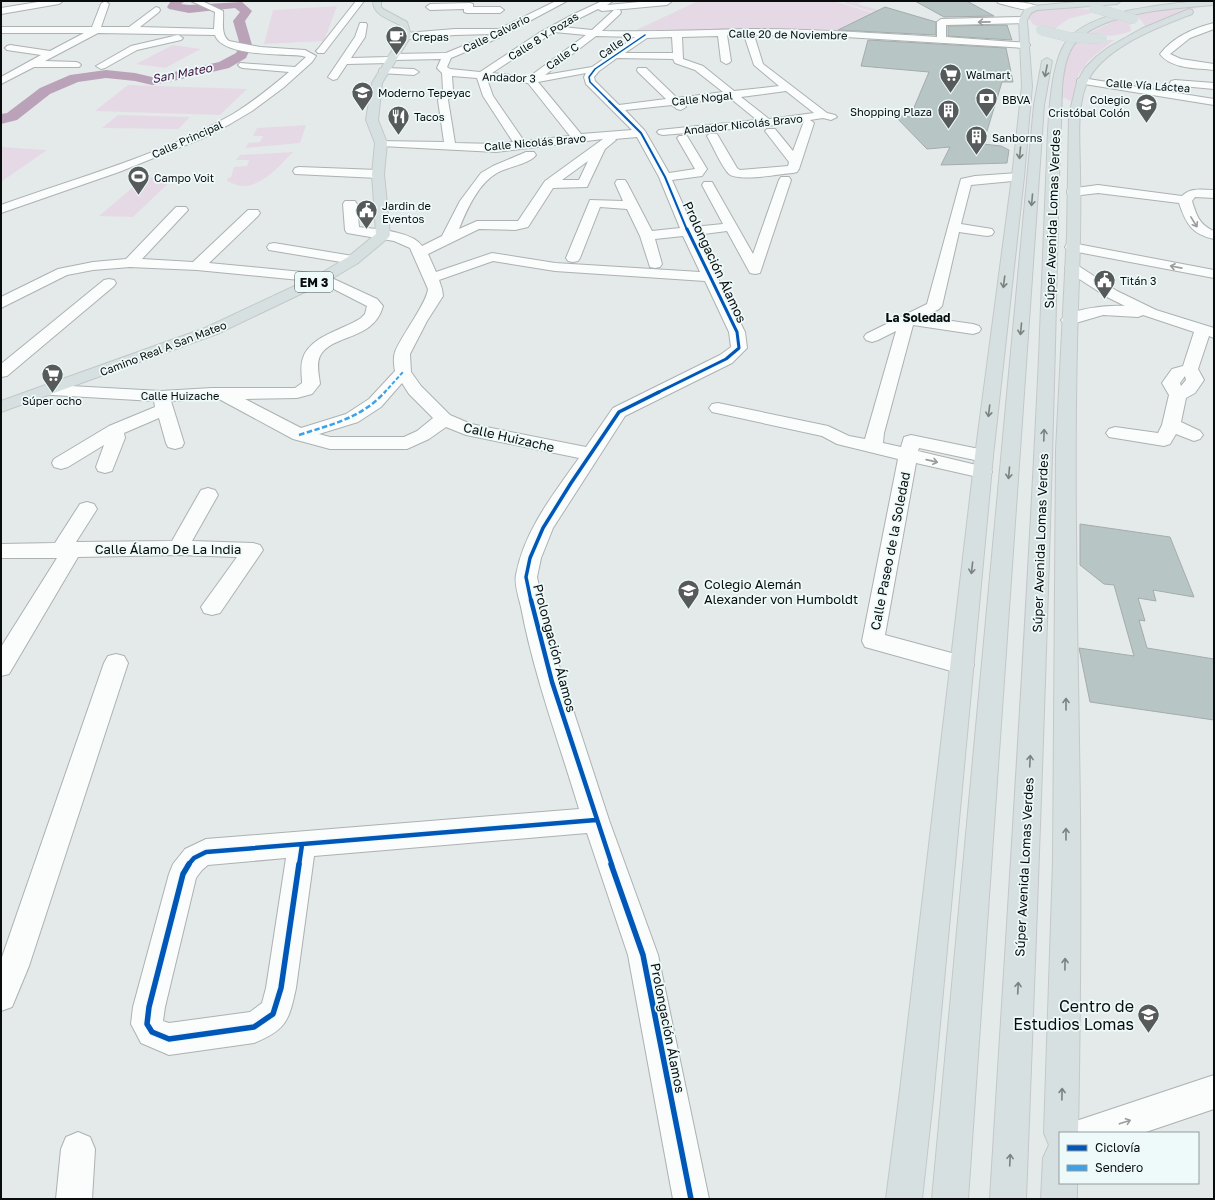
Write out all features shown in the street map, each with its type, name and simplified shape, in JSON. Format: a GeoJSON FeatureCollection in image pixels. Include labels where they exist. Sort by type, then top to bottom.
{"type":"FeatureCollection","features":[{"type":"Feature","properties":{"kind":"main road"},"geometry":{"type":"LineString","coordinates":[[377,1],[377,7],[380,11],[412,28],[377,83],[372,120],[381,143],[378,174],[383,235]]}},
{"type":"Feature","properties":{"kind":"main road","name":"Súper Avenida Lomas Verdes"},"geometry":{"type":"LineString","coordinates":[[1061,1132],[1066,913],[1065,507],[1069,320],[1080,258],[1073,185],[1073,118],[1085,76],[1115,47],[1135,16],[1180,1]]}},
{"type":"Feature","properties":{"kind":"main road","name":"Súper Avenida Lomas Verdes"},"geometry":{"type":"LineString","coordinates":[[950,1199],[1001,580],[1037,102],[1062,58],[1067,45],[1081,32],[1115,16],[1137,11],[1214,2]]}},
{"type":"Feature","properties":{"kind":"main road"},"geometry":{"type":"LineString","coordinates":[[1061,5],[1094,8],[1135,16]]}},
{"type":"Feature","properties":{"kind":"main road","name":"Súper Avenida Lomas Verdes"},"geometry":{"type":"LineString","coordinates":[[1034,9],[1061,5],[1135,16],[1188,12],[1214,7]]}},
{"type":"Feature","properties":{"kind":"main road"},"geometry":{"type":"LineString","coordinates":[[1034,9],[1025,15],[1023,20],[1041,30],[1068,37],[1102,39],[1135,16]]}},
{"type":"Feature","properties":{"kind":"main road","name":"Súper Avenida Lomas Verdes"},"geometry":{"type":"LineString","coordinates":[[904,1199],[916,1099],[983,464],[1018,177],[1053,43],[1069,29],[1084,21],[1118,9],[1135,16]]}},
{"type":"Feature","properties":{"kind":"main road","name":"Súper Avenida Lomas Verdes"},"geometry":{"type":"LineString","coordinates":[[1008,1199],[1041,526],[1054,143],[1037,102],[1025,45],[1023,20]]}},
{"type":"Feature","properties":{"kind":"main road"},"geometry":{"type":"LineString","coordinates":[[1037,102],[1073,118],[1054,143]]}},
{"type":"Feature","properties":{"kind":"main road","name":"Camino Real A San Mateo"},"geometry":{"type":"LineString","coordinates":[[1,407],[52,390],[211,331],[323,278],[354,260],[383,235]]}},
{"type":"Feature","properties":{"kind":"main road"},"geometry":{"type":"LineString","coordinates":[[1041,526],[1065,507]]}},
{"type":"Feature","properties":{"kind":"main road"},"geometry":{"type":"LineString","coordinates":[[976,531],[1001,580]]}},
{"type":"Feature","properties":{"kind":"main road"},"geometry":{"type":"LineString","coordinates":[[1059,1184],[1059,1199]]}},
{"type":"Feature","properties":{"kind":"street"},"geometry":{"type":"LineString","coordinates":[[1,11],[29,4],[58,1]]}},
{"type":"Feature","properties":{"kind":"street"},"geometry":{"type":"LineString","coordinates":[[195,1],[212,6],[220,11],[219,32],[222,42],[233,46],[262,50],[306,54],[316,53]]}},
{"type":"Feature","properties":{"kind":"street","name":"Calle Principal"},"geometry":{"type":"LineString","coordinates":[[1,209],[153,155],[223,123],[268,95],[309,60],[360,1]]}},
{"type":"Feature","properties":{"kind":"street","name":"Calle Calvario"},"geometry":{"type":"LineString","coordinates":[[447,72],[442,68],[441,54],[493,37],[512,26],[527,22],[563,1]]}},
{"type":"Feature","properties":{"kind":"street","name":"Calle 8 Y Pozas"},"geometry":{"type":"LineString","coordinates":[[480,76],[552,29],[586,10],[609,1]]}},
{"type":"Feature","properties":{"kind":"street"},"geometry":{"type":"LineString","coordinates":[[1001,1],[1034,9]]}},
{"type":"Feature","properties":{"kind":"street"},"geometry":{"type":"LineString","coordinates":[[586,10],[667,2]]}},
{"type":"Feature","properties":{"kind":"street"},"geometry":{"type":"LineString","coordinates":[[1,24],[29,4]]}},
{"type":"Feature","properties":{"kind":"street"},"geometry":{"type":"LineString","coordinates":[[1,81],[96,30],[105,4]]}},
{"type":"Feature","properties":{"kind":"street"},"geometry":{"type":"LineString","coordinates":[[430,8],[467,12],[527,22]]}},
{"type":"Feature","properties":{"kind":"street"},"geometry":{"type":"LineString","coordinates":[[131,30],[156,10]]}},
{"type":"Feature","properties":{"kind":"street"},"geometry":{"type":"LineString","coordinates":[[412,28],[452,28],[467,12],[500,10]]}},
{"type":"Feature","properties":{"kind":"street","name":"Calle C"},"geometry":{"type":"LineString","coordinates":[[530,80],[594,33],[618,12]]}},
{"type":"Feature","properties":{"kind":"street"},"geometry":{"type":"LineString","coordinates":[[942,40],[941,22],[1023,20]]}},
{"type":"Feature","properties":{"kind":"street"},"geometry":{"type":"LineString","coordinates":[[161,30],[179,22]]}},
{"type":"Feature","properties":{"kind":"street"},"geometry":{"type":"LineString","coordinates":[[333,77],[360,37],[363,26]]}},
{"type":"Feature","properties":{"kind":"street"},"geometry":{"type":"LineString","coordinates":[[1214,26],[1204,28],[1172,46],[1165,56],[1174,61],[1214,67]]}},
{"type":"Feature","properties":{"kind":"street"},"geometry":{"type":"LineString","coordinates":[[412,28],[452,28],[502,31]]}},
{"type":"Feature","properties":{"kind":"street","name":"Calle 20 de Noviembre"},"geometry":{"type":"LineString","coordinates":[[552,29],[594,33],[645,35],[748,32],[829,33],[1025,45]]}},
{"type":"Feature","properties":{"kind":"street"},"geometry":{"type":"LineString","coordinates":[[1,30],[181,30],[192,32],[219,32]]}},
{"type":"Feature","properties":{"kind":"street"},"geometry":{"type":"LineString","coordinates":[[101,66],[134,48],[173,39],[192,32]]}},
{"type":"Feature","properties":{"kind":"street"},"geometry":{"type":"LineString","coordinates":[[748,32],[759,65],[788,88]]}},
{"type":"Feature","properties":{"kind":"street"},"geometry":{"type":"LineString","coordinates":[[1196,32],[1214,35]]}},
{"type":"Feature","properties":{"kind":"street"},"geometry":{"type":"LineString","coordinates":[[722,33],[726,61]]}},
{"type":"Feature","properties":{"kind":"street"},"geometry":{"type":"LineString","coordinates":[[677,34],[678,61],[699,68],[733,94],[769,127],[795,162]]}},
{"type":"Feature","properties":{"kind":"street","name":"Calle D"},"geometry":{"type":"LineString","coordinates":[[596,69],[645,35]]}},
{"type":"Feature","properties":{"kind":"street"},"geometry":{"type":"LineString","coordinates":[[10,48],[51,54]]}},
{"type":"Feature","properties":{"kind":"street"},"geometry":{"type":"LineString","coordinates":[[345,61],[389,62],[441,54]]}},
{"type":"Feature","properties":{"kind":"street"},"geometry":{"type":"LineString","coordinates":[[614,56],[677,56]]}},
{"type":"Feature","properties":{"kind":"street"},"geometry":{"type":"LineString","coordinates":[[389,62],[414,72]]}},
{"type":"Feature","properties":{"kind":"street"},"geometry":{"type":"LineString","coordinates":[[31,64],[76,65]]}},
{"type":"Feature","properties":{"kind":"street"},"geometry":{"type":"LineString","coordinates":[[244,66],[297,70]]}},
{"type":"Feature","properties":{"kind":"street","name":"Andador 3"},"geometry":{"type":"LineString","coordinates":[[447,72],[530,80],[596,69]]}},
{"type":"Feature","properties":{"kind":"street","name":"Prolongación Álamos"},"geometry":{"type":"LineString","coordinates":[[596,69],[589,77],[590,82],[641,133],[665,177],[688,232],[737,332],[739,348],[726,359],[619,412],[570,483],[543,528],[530,558],[526,577],[535,621],[549,675],[596,820],[643,955],[692,1199]]}},
{"type":"Feature","properties":{"kind":"street"},"geometry":{"type":"LineString","coordinates":[[642,70],[674,101],[710,132],[722,155],[732,170],[736,173],[743,174],[793,169],[808,123]]}},
{"type":"Feature","properties":{"kind":"street"},"geometry":{"type":"LineString","coordinates":[[447,72],[448,90],[443,100],[450,146]]}},
{"type":"Feature","properties":{"kind":"street"},"geometry":{"type":"LineString","coordinates":[[480,76],[488,96],[521,145]]}},
{"type":"Feature","properties":{"kind":"street"},"geometry":{"type":"LineString","coordinates":[[1085,76],[1214,102]]}},
{"type":"Feature","properties":{"kind":"street"},"geometry":{"type":"LineString","coordinates":[[530,80],[578,138]]}},
{"type":"Feature","properties":{"kind":"street","name":"Calle Vía Láctea"},"geometry":{"type":"LineString","coordinates":[[1109,82],[1151,82]]}},
{"type":"Feature","properties":{"kind":"street","name":"Calle Vía Láctea"},"geometry":{"type":"LineString","coordinates":[[1109,82],[1214,89]]}},
{"type":"Feature","properties":{"kind":"street","name":"Calle Vía Láctea"},"geometry":{"type":"LineString","coordinates":[[1166,83],[1214,86]]}},
{"type":"Feature","properties":{"kind":"street","name":"Calle Nogal"},"geometry":{"type":"LineString","coordinates":[[617,108],[788,88]]}},
{"type":"Feature","properties":{"kind":"street","name":"Andador Nicolás Bravo"},"geometry":{"type":"LineString","coordinates":[[663,132],[710,132],[769,127],[827,116],[788,88]]}},
{"type":"Feature","properties":{"kind":"street","name":"Calle Nicolás Bravo"},"geometry":{"type":"LineString","coordinates":[[381,143],[496,148],[578,138],[641,133]]}},
{"type":"Feature","properties":{"kind":"street"},"geometry":{"type":"LineString","coordinates":[[665,177],[698,173],[701,169],[683,138]]}},
{"type":"Feature","properties":{"kind":"street"},"geometry":{"type":"LineString","coordinates":[[420,252],[477,225],[515,226],[523,224],[549,184],[606,143],[583,184],[549,184]]}},
{"type":"Feature","properties":{"kind":"street"},"geometry":{"type":"LineString","coordinates":[[448,238],[453,222],[480,181],[491,171],[520,161],[530,155]]}},
{"type":"Feature","properties":{"kind":"street"},"geometry":{"type":"LineString","coordinates":[[694,157],[722,155]]}},
{"type":"Feature","properties":{"kind":"street"},"geometry":{"type":"LineString","coordinates":[[299,171],[378,174]]}},
{"type":"Feature","properties":{"kind":"street"},"geometry":{"type":"LineString","coordinates":[[872,337],[934,306],[965,182],[1018,177]]}},
{"type":"Feature","properties":{"kind":"street"},"geometry":{"type":"LineString","coordinates":[[708,186],[755,270],[785,180]]}},
{"type":"Feature","properties":{"kind":"street"},"geometry":{"type":"LineString","coordinates":[[621,183],[647,236],[655,264]]}},
{"type":"Feature","properties":{"kind":"street"},"geometry":{"type":"LineString","coordinates":[[1073,185],[1185,200]]}},
{"type":"Feature","properties":{"kind":"street"},"geometry":{"type":"LineString","coordinates":[[1185,200],[1192,193],[1214,194]]}},
{"type":"Feature","properties":{"kind":"street"},"geometry":{"type":"LineString","coordinates":[[1185,200],[1192,220],[1197,228],[1214,235]]}},
{"type":"Feature","properties":{"kind":"street"},"geometry":{"type":"LineString","coordinates":[[573,258],[595,203],[632,205]]}},
{"type":"Feature","properties":{"kind":"street"},"geometry":{"type":"LineString","coordinates":[[299,436],[352,418],[375,403],[403,372],[402,354],[419,321],[435,296],[435,289],[431,278],[420,252],[415,246],[408,241],[397,237],[352,230],[350,204]]}},
{"type":"Feature","properties":{"kind":"street"},"geometry":{"type":"LineString","coordinates":[[130,263],[181,210]]}},
{"type":"Feature","properties":{"kind":"street"},"geometry":{"type":"LineString","coordinates":[[197,266],[253,213]]}},
{"type":"Feature","properties":{"kind":"street"},"geometry":{"type":"LineString","coordinates":[[647,236],[730,226]]}},
{"type":"Feature","properties":{"kind":"street"},"geometry":{"type":"LineString","coordinates":[[954,227],[987,232]]}},
{"type":"Feature","properties":{"kind":"street"},"geometry":{"type":"LineString","coordinates":[[274,247],[354,260]]}},
{"type":"Feature","properties":{"kind":"street"},"geometry":{"type":"LineString","coordinates":[[431,278],[492,257],[555,268],[710,277]]}},
{"type":"Feature","properties":{"kind":"street"},"geometry":{"type":"LineString","coordinates":[[1080,258],[1214,274]]}},
{"type":"Feature","properties":{"kind":"street"},"geometry":{"type":"LineString","coordinates":[[1080,258],[1214,284]]}},
{"type":"Feature","properties":{"kind":"street"},"geometry":{"type":"LineString","coordinates":[[1080,258],[1112,294]]}},
{"type":"Feature","properties":{"kind":"street"},"geometry":{"type":"LineString","coordinates":[[1,303],[63,272],[93,266],[130,263],[197,266],[323,278],[372,302],[375,306],[375,310],[368,321],[319,347],[311,357],[312,384],[306,390],[297,393],[223,394]]}},
{"type":"Feature","properties":{"kind":"street"},"geometry":{"type":"LineString","coordinates":[[1,372],[109,283]]}},
{"type":"Feature","properties":{"kind":"street"},"geometry":{"type":"LineString","coordinates":[[1105,309],[1094,304],[1089,297],[1099,293],[1112,294],[1151,313],[1209,331],[1190,369],[1195,380],[1189,389],[1178,395],[1171,425],[1164,440],[1115,433]]}},
{"type":"Feature","properties":{"kind":"street"},"geometry":{"type":"LineString","coordinates":[[1069,320],[1105,309],[1151,313]]}},
{"type":"Feature","properties":{"kind":"street"},"geometry":{"type":"LineString","coordinates":[[906,319],[973,329]]}},
{"type":"Feature","properties":{"kind":"street"},"geometry":{"type":"LineString","coordinates":[[874,440],[906,319]]}},
{"type":"Feature","properties":{"kind":"street","name":"Calle Huizache"},"geometry":{"type":"LineString","coordinates":[[403,372],[414,390],[444,419],[466,429],[590,454]]}},
{"type":"Feature","properties":{"kind":"street","name":"Calle Huizache"},"geometry":{"type":"LineString","coordinates":[[52,390],[163,403],[212,393],[223,394],[299,436],[330,443],[407,443],[423,435],[444,419]]}},
{"type":"Feature","properties":{"kind":"street"},"geometry":{"type":"LineString","coordinates":[[61,463],[163,403],[175,443]]}},
{"type":"Feature","properties":{"kind":"street"},"geometry":{"type":"LineString","coordinates":[[718,408],[828,432],[842,440],[874,440],[983,464]]}},
{"type":"Feature","properties":{"kind":"street"},"geometry":{"type":"LineString","coordinates":[[1171,425],[1194,435]]}},
{"type":"Feature","properties":{"kind":"street"},"geometry":{"type":"LineString","coordinates":[[106,467],[116,438],[115,430]]}},
{"type":"Feature","properties":{"kind":"street","name":"Calle Paseo de la Soledad"},"geometry":{"type":"LineString","coordinates":[[910,448],[873,641],[962,665]]}},
{"type":"Feature","properties":{"kind":"street"},"geometry":{"type":"LineString","coordinates":[[178,548],[208,495]]}},
{"type":"Feature","properties":{"kind":"street"},"geometry":{"type":"LineString","coordinates":[[1,666],[67,550],[87,509]]}},
{"type":"Feature","properties":{"kind":"street","name":"Calle Álamo De La India"},"geometry":{"type":"LineString","coordinates":[[1,551],[178,548],[253,550],[212,607]]}},
{"type":"Feature","properties":{"kind":"street"},"geometry":{"type":"LineString","coordinates":[[1,996],[17,958],[116,663]]}},
{"type":"Feature","properties":{"kind":"street"},"geometry":{"type":"LineString","coordinates":[[302,845],[281,988],[273,1014],[254,1027],[169,1039],[152,1032],[147,1024],[149,1007],[183,874],[189,863],[195,857],[206,852],[596,820]]}},
{"type":"Feature","properties":{"kind":"street"},"geometry":{"type":"LineString","coordinates":[[1092,1132],[1123,1123],[1214,1092]]}},
{"type":"Feature","properties":{"kind":"street"},"geometry":{"type":"LineString","coordinates":[[74,1199],[78,1149]]}},
{"type":"Feature","properties":{"kind":"shaded area"},"geometry":{"type":"Polygon","coordinates":[[[698,1],[834,1],[884,15],[844,3],[851,1],[867,1],[857,4],[897,15],[850,24],[834,32],[632,32],[698,1]]]}},
{"type":"Feature","properties":{"kind":"shaded area"},"geometry":{"type":"Polygon","coordinates":[[[1212,5],[1178,13],[1146,27],[1140,19],[1131,14],[1171,8],[1212,5]]]}},
{"type":"Feature","properties":{"kind":"shaded area"},"geometry":{"type":"Polygon","coordinates":[[[337,6],[324,41],[264,44],[273,10],[337,6]]]}},
{"type":"Feature","properties":{"kind":"shaded area"},"geometry":{"type":"Polygon","coordinates":[[[1061,6],[1099,11],[1068,19],[1052,31],[1034,25],[1028,18],[1031,12],[1043,8],[1061,6]]]}},
{"type":"Feature","properties":{"kind":"shaded area"},"geometry":{"type":"Polygon","coordinates":[[[1121,18],[1130,23],[1131,31],[1114,35],[1085,35],[1121,18]]]}},
{"type":"Feature","properties":{"kind":"shaded area"},"geometry":{"type":"Polygon","coordinates":[[[1075,40],[1114,40],[1089,60],[1078,75],[1071,101],[1063,97],[1065,58],[1075,40]]]}},
{"type":"Feature","properties":{"kind":"shaded area"},"geometry":{"type":"Polygon","coordinates":[[[173,45],[201,49],[165,68],[136,64],[173,45]]]}},
{"type":"Feature","properties":{"kind":"shaded area"},"geometry":{"type":"Polygon","coordinates":[[[128,85],[247,89],[220,115],[95,111],[128,85]]]}},
{"type":"Feature","properties":{"kind":"shaded area"},"geometry":{"type":"Polygon","coordinates":[[[118,115],[190,117],[178,129],[102,128],[118,115]]]}},
{"type":"Feature","properties":{"kind":"shaded area"},"geometry":{"type":"Polygon","coordinates":[[[306,125],[300,143],[246,148],[248,143],[260,142],[263,136],[253,136],[257,128],[306,125]]]}},
{"type":"Feature","properties":{"kind":"shaded area"},"geometry":{"type":"Polygon","coordinates":[[[1,147],[47,150],[1,182],[1,147]]]}},
{"type":"Feature","properties":{"kind":"shaded area"},"geometry":{"type":"Polygon","coordinates":[[[293,152],[272,173],[259,182],[243,186],[227,181],[228,178],[231,177],[234,167],[247,166],[249,160],[236,160],[240,155],[293,152]]]}},
{"type":"Feature","properties":{"kind":"shaded area","name":"Campo Voit"},"geometry":{"type":"Polygon","coordinates":[[[145,177],[174,178],[133,217],[99,216],[145,177]]]}},
{"type":"Feature","properties":{"kind":"building"},"geometry":{"type":"Polygon","coordinates":[[[915,1],[967,1],[994,16],[944,17],[915,1]]]}},
{"type":"Feature","properties":{"kind":"building"},"geometry":{"type":"Polygon","coordinates":[[[885,7],[936,22],[936,35],[838,30],[885,7]]]}},
{"type":"Feature","properties":{"kind":"building"},"geometry":{"type":"Polygon","coordinates":[[[1007,25],[1012,40],[948,36],[948,26],[1007,25]]]}},
{"type":"Feature","properties":{"kind":"building"},"geometry":{"type":"Polygon","coordinates":[[[868,40],[1006,48],[1013,82],[1002,82],[983,144],[1001,146],[1009,150],[1007,163],[941,165],[950,147],[927,149],[894,115],[910,117],[929,72],[861,66],[868,40]]]}},
{"type":"Feature","properties":{"kind":"building"},"geometry":{"type":"Polygon","coordinates":[[[1080,524],[1170,537],[1194,597],[1153,590],[1156,601],[1138,598],[1145,621],[1139,620],[1147,648],[1214,659],[1214,720],[1090,702],[1079,648],[1134,656],[1114,585],[1104,584],[1080,565],[1080,524]]]}},
{"type":"Feature","properties":{"kind":"waterway","name":"San Mateo"},"geometry":{"type":"LineString","coordinates":[[1,119],[12,117],[45,91],[75,78],[106,74],[135,77],[152,81],[224,65],[241,55],[246,45],[239,21],[246,11],[238,4],[189,9],[173,7],[175,3],[179,1]]}},
{"type":"Feature","properties":{"kind":"marked path"},"geometry":{"type":"LineString","coordinates":[[299,435],[352,418],[375,403],[403,372]]}},
{"type":"Feature","properties":{"kind":"cycle path"},"geometry":{"type":"LineString","coordinates":[[645,35],[595,69],[589,77],[590,82],[641,133],[665,177],[688,232],[737,332],[739,348],[726,359],[619,412],[571,483],[543,528],[530,558],[526,577],[535,621],[552,682],[596,820],[643,955],[691,1199]]}},
{"type":"Feature","properties":{"kind":"cycle path"},"geometry":{"type":"LineString","coordinates":[[302,845],[281,988],[273,1014],[254,1027],[169,1039],[152,1032],[147,1024],[149,1007],[183,874],[192,860],[201,854],[206,852],[596,820]]}},
{"type":"Feature","properties":{"kind":"place","name":"Crepas"},"geometry":{"type":"Point","coordinates":[396,56]}},
{"type":"Feature","properties":{"kind":"place","name":"Walmart"},"geometry":{"type":"Point","coordinates":[951,94]}},
{"type":"Feature","properties":{"kind":"place","name":"Moderno Tepeyac"},"geometry":{"type":"Point","coordinates":[362,112]}},
{"type":"Feature","properties":{"kind":"place","name":"BBVA"},"geometry":{"type":"Point","coordinates":[986,118]}},
{"type":"Feature","properties":{"kind":"place","name":"Colegio Cristóbal Colón"},"geometry":{"type":"Point","coordinates":[1146,124]}},
{"type":"Feature","properties":{"kind":"place","name":"Shopping Plaza"},"geometry":{"type":"Point","coordinates":[948,130]}},
{"type":"Feature","properties":{"kind":"place","name":"Tacos"},"geometry":{"type":"Point","coordinates":[399,136]}},
{"type":"Feature","properties":{"kind":"place","name":"Sanborns"},"geometry":{"type":"Point","coordinates":[976,156]}},
{"type":"Feature","properties":{"kind":"place","name":"Campo Voit"},"geometry":{"type":"Point","coordinates":[138,196]}},
{"type":"Feature","properties":{"kind":"place","name":"Jardin de Eventos"},"geometry":{"type":"Point","coordinates":[366,230]}},
{"type":"Feature","properties":{"kind":"place","name":"Titán 3"},"geometry":{"type":"Point","coordinates":[1105,300]}},
{"type":"Feature","properties":{"kind":"place","name":"Súper ocho"},"geometry":{"type":"Point","coordinates":[52,394]}},
{"type":"Feature","properties":{"kind":"place","name":"Colegio Alemán Alexander von Humboldt"},"geometry":{"type":"Point","coordinates":[688,610]}},
{"type":"Feature","properties":{"kind":"place","name":"Centro de Estudios Lomas"},"geometry":{"type":"Point","coordinates":[1149,1034]}},
{"type":"Feature","properties":{"kind":"district","name":"La Soledad"},"geometry":{"type":"Point","coordinates":[918,317]}}]}
